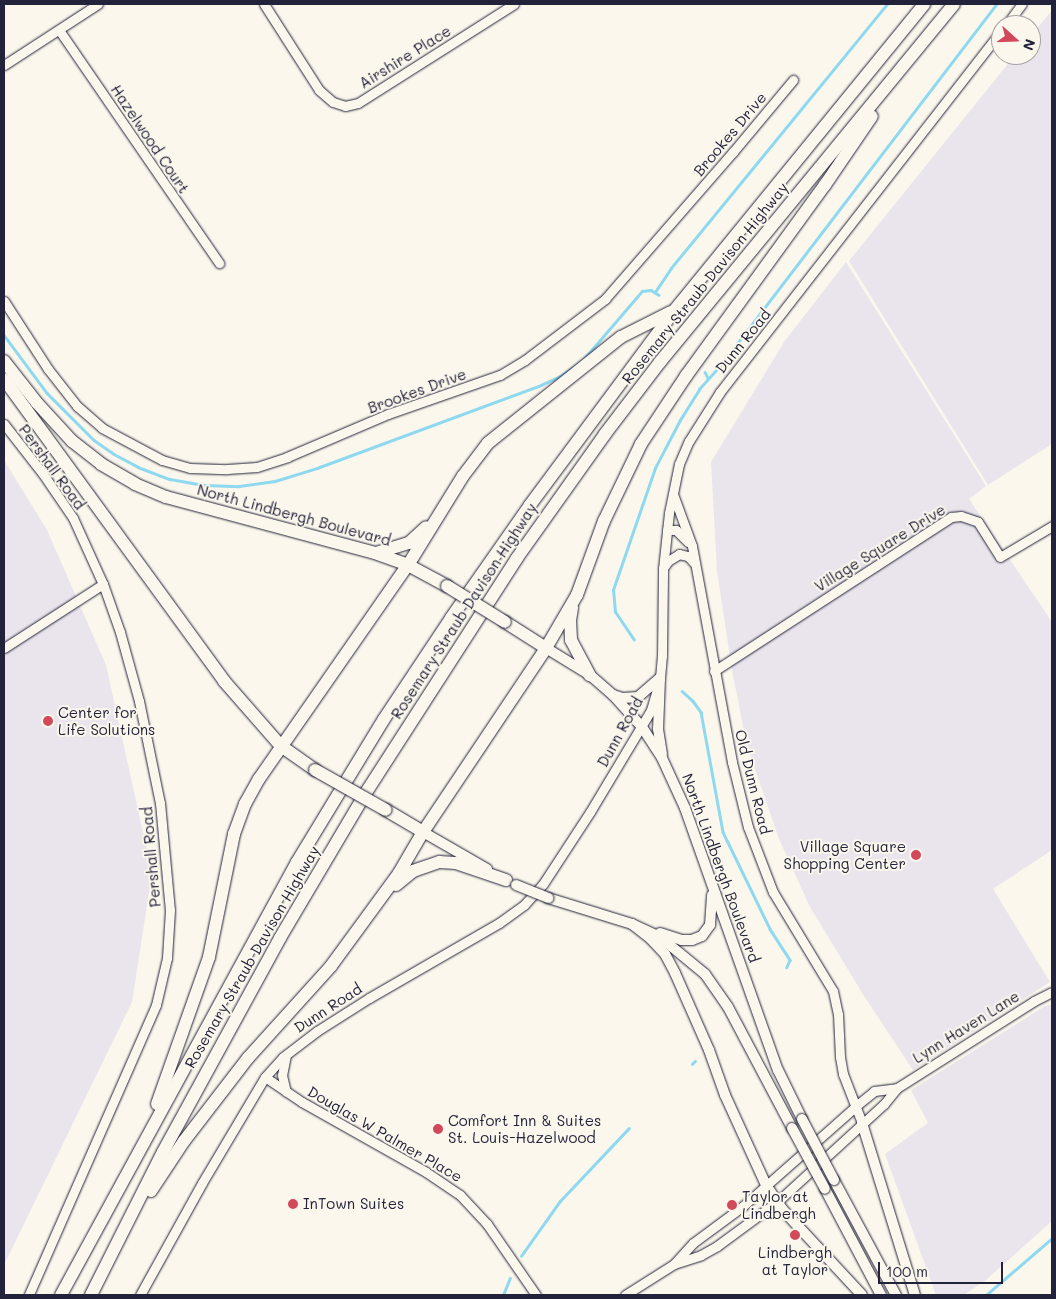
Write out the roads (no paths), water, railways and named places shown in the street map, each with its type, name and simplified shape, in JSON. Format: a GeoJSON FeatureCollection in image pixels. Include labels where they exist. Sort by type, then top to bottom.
{"type":"FeatureCollection","features":[{"type":"Feature","properties":{"kind":"highway","name":"Rosemary Straub Davison Highway"},"geometry":{"type":"LineString","coordinates":[[61,1295],[292,871],[384,720],[451,618],[530,505],[674,311],[924,4]]}},
{"type":"Feature","properties":{"kind":"highway","name":"Rosemary Straub Davison Highway"},"geometry":{"type":"LineString","coordinates":[[91,1295],[197,1087],[326,859],[408,726],[517,558],[594,449],[660,362],[954,4]]}},
{"type":"Feature","properties":{"kind":"highway"},"geometry":{"type":"LineString","coordinates":[[590,675],[570,640],[570,620],[574,600],[604,521],[641,444],[686,376],[825,185],[915,53]]}},
{"type":"Feature","properties":{"kind":"highway"},"geometry":{"type":"LineString","coordinates":[[142,1147],[209,957],[234,834],[250,796],[281,746],[408,565],[463,476],[494,437],[621,337],[674,311]]}},
{"type":"Feature","properties":{"kind":"highway","name":"North Lindbergh Boulevard"},"geometry":{"type":"LineString","coordinates":[[4,361],[37,403],[72,441],[101,464],[135,484],[166,498],[375,553],[408,565],[447,586],[546,648]]}},
{"type":"Feature","properties":{"kind":"highway"},"geometry":{"type":"LineString","coordinates":[[4,379],[83,485],[201,652],[260,725],[281,746],[316,770],[423,832]]}},
{"type":"Feature","properties":{"kind":"highway"},"geometry":{"type":"LineString","coordinates":[[375,553],[409,543],[443,508]]}},
{"type":"Feature","properties":{"kind":"highway"},"geometry":{"type":"LineString","coordinates":[[124,1230],[184,1141],[248,1058],[332,966],[399,873],[423,832],[546,648],[574,600]]}},
{"type":"Feature","properties":{"kind":"highway"},"geometry":{"type":"LineString","coordinates":[[562,620],[563,642],[590,675]]}},
{"type":"Feature","properties":{"kind":"highway"},"geometry":{"type":"LineString","coordinates":[[363,923],[401,879],[413,871],[439,862],[456,864],[511,883]]}},
{"type":"Feature","properties":{"kind":"main road","name":"North Lindbergh Boulevard"},"geometry":{"type":"LineString","coordinates":[[546,648],[590,675],[613,695],[642,727],[662,758],[685,808],[778,1070],[802,1119],[896,1295]]}},
{"type":"Feature","properties":{"kind":"main road"},"geometry":{"type":"LineString","coordinates":[[613,695],[623,698],[638,697],[660,678]]}},
{"type":"Feature","properties":{"kind":"main road"},"geometry":{"type":"LineString","coordinates":[[660,678],[658,729],[662,758]]}},
{"type":"Feature","properties":{"kind":"main road"},"geometry":{"type":"LineString","coordinates":[[423,832],[511,883],[548,898],[681,940],[692,940],[702,936],[710,925],[712,887]]}},
{"type":"Feature","properties":{"kind":"main road"},"geometry":{"type":"LineString","coordinates":[[632,924],[660,937],[706,974],[728,1007],[881,1295]]}},
{"type":"Feature","properties":{"kind":"main road"},"geometry":{"type":"LineString","coordinates":[[632,924],[651,939],[665,954],[675,973],[725,1095],[766,1186],[776,1202],[862,1295]]}},
{"type":"Feature","properties":{"kind":"main road"},"geometry":{"type":"LineString","coordinates":[[862,1123],[914,1295]]}},
{"type":"Feature","properties":{"kind":"street"},"geometry":{"type":"LineString","coordinates":[[4,65],[98,4]]}},
{"type":"Feature","properties":{"kind":"street","name":"Airshire Place"},"geometry":{"type":"LineString","coordinates":[[264,4],[319,90],[333,102],[345,106],[358,103],[514,4]]}},
{"type":"Feature","properties":{"kind":"street"},"geometry":{"type":"LineString","coordinates":[[1014,15],[1022,4]]}},
{"type":"Feature","properties":{"kind":"street","name":"Hazelwood Court"},"geometry":{"type":"LineString","coordinates":[[59,30],[218,263]]}},
{"type":"Feature","properties":{"kind":"street","name":"Dunn Road"},"geometry":{"type":"LineString","coordinates":[[140,1295],[202,1183],[265,1077],[286,1054],[339,1017],[499,923],[524,905],[543,884],[651,710],[660,678],[664,628],[663,569],[667,530],[679,464],[690,441],[720,392],[991,44]]}},
{"type":"Feature","properties":{"kind":"street","name":"Brookes Drive"},"geometry":{"type":"LineString","coordinates":[[4,301],[48,369],[77,406],[102,428],[162,460],[190,468],[227,469],[257,467],[287,457],[388,414],[500,375],[525,360],[605,299],[793,80]]}},
{"type":"Feature","properties":{"kind":"street","name":"Pershall Road"},"geometry":{"type":"LineString","coordinates":[[4,424],[43,474],[73,518],[103,584],[120,632],[139,701],[160,803],[169,884],[167,958],[156,1006],[148,1029],[30,1295]]}},
{"type":"Feature","properties":{"kind":"street","name":"Old Dunn Road"},"geometry":{"type":"LineString","coordinates":[[673,492],[692,546],[714,671],[748,827],[773,892],[833,992],[838,1014],[840,1057],[843,1074],[862,1123]]}},
{"type":"Feature","properties":{"kind":"street","name":"Village Square Drive"},"geometry":{"type":"LineString","coordinates":[[714,671],[952,517],[961,516],[978,522],[1000,557],[1052,526]]}},
{"type":"Feature","properties":{"kind":"street"},"geometry":{"type":"LineString","coordinates":[[667,530],[676,530],[692,546]]}},
{"type":"Feature","properties":{"kind":"street"},"geometry":{"type":"LineString","coordinates":[[663,569],[668,561],[679,554],[688,556],[694,564]]}},
{"type":"Feature","properties":{"kind":"street"},"geometry":{"type":"LineString","coordinates":[[4,648],[103,584]]}},
{"type":"Feature","properties":{"kind":"street","name":"Lynn Haven Lane"},"geometry":{"type":"LineString","coordinates":[[674,1264],[701,1255],[717,1246],[776,1202],[884,1104],[897,1088],[1034,1001],[1052,992]]}},
{"type":"Feature","properties":{"kind":"street"},"geometry":{"type":"LineString","coordinates":[[286,1054],[282,1075],[286,1092]]}},
{"type":"Feature","properties":{"kind":"street","name":"Douglas W Palmer Place"},"geometry":{"type":"LineString","coordinates":[[265,1077],[286,1092],[426,1172],[460,1195],[487,1224],[536,1295]]}},
{"type":"Feature","properties":{"kind":"street","name":"Lynn Haven Lane"},"geometry":{"type":"LineString","coordinates":[[674,1264],[693,1243],[766,1186],[856,1105],[874,1091],[897,1088]]}},
{"type":"Feature","properties":{"kind":"street"},"geometry":{"type":"LineString","coordinates":[[625,1295],[674,1264]]}},
{"type":"Feature","properties":{"kind":"waterway"},"geometry":{"type":"LineString","coordinates":[[655,292],[671,268],[887,4]]}},
{"type":"Feature","properties":{"kind":"waterway"},"geometry":{"type":"LineString","coordinates":[[634,640],[615,612],[613,590],[655,468],[680,420],[699,389],[719,367],[997,4]]}},
{"type":"Feature","properties":{"kind":"waterway"},"geometry":{"type":"LineString","coordinates":[[4,335],[47,393],[94,440],[114,454],[138,467],[170,479],[204,485],[239,486],[275,481],[317,468],[541,385],[562,375],[582,361],[642,291],[651,290],[659,295]]}},
{"type":"Feature","properties":{"kind":"waterway"},"geometry":{"type":"LineString","coordinates":[[705,372],[708,378]]}},
{"type":"Feature","properties":{"kind":"waterway"},"geometry":{"type":"LineString","coordinates":[[682,691],[701,712],[723,832],[770,929],[790,960],[787,967]]}},
{"type":"Feature","properties":{"kind":"waterway"},"geometry":{"type":"LineString","coordinates":[[692,1064],[695,1061]]}},
{"type":"Feature","properties":{"kind":"waterway"},"geometry":{"type":"LineString","coordinates":[[521,1256],[560,1201],[629,1128]]}},
{"type":"Feature","properties":{"kind":"waterway"},"geometry":{"type":"LineString","coordinates":[[986,1295],[1052,1238]]}},
{"type":"Feature","properties":{"kind":"waterway"},"geometry":{"type":"LineString","coordinates":[[503,1295],[510,1278]]}},
{"type":"Feature","properties":{"kind":"place","name":"Center for Life Solutions"},"geometry":{"type":"Point","coordinates":[48,721]}},
{"type":"Feature","properties":{"kind":"place","name":"Village Square Shopping Center"},"geometry":{"type":"Point","coordinates":[916,855]}},
{"type":"Feature","properties":{"kind":"place","name":"Comfort Inn & Suites St. Louis-Hazelwood"},"geometry":{"type":"Point","coordinates":[438,1129]}},
{"type":"Feature","properties":{"kind":"place","name":"InTown Suites"},"geometry":{"type":"Point","coordinates":[293,1204]}},
{"type":"Feature","properties":{"kind":"place","name":"Taylor at Lindbergh"},"geometry":{"type":"Point","coordinates":[732,1205]}},
{"type":"Feature","properties":{"kind":"place","name":"Lindbergh at Taylor"},"geometry":{"type":"Point","coordinates":[795,1235]}}]}
